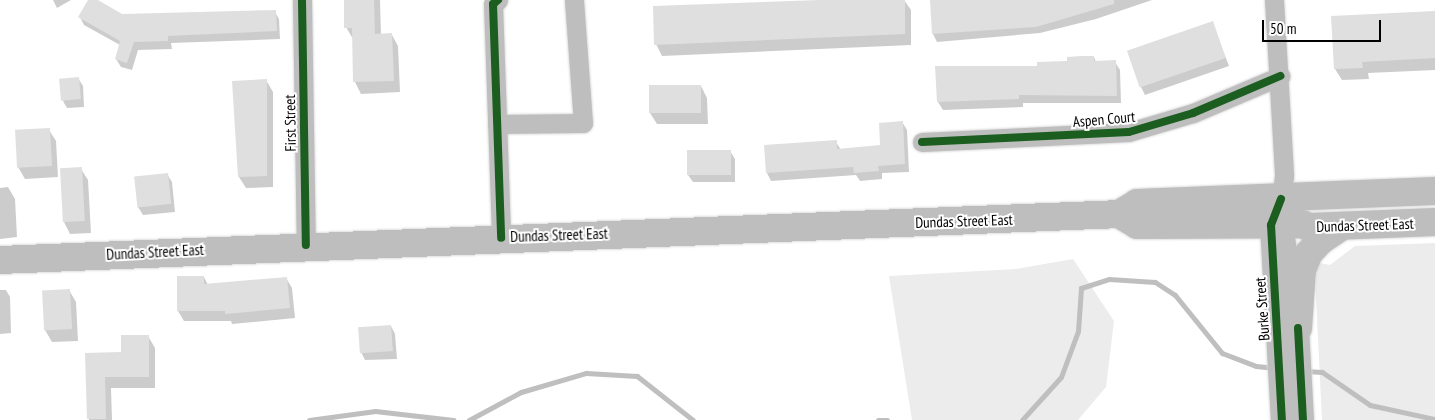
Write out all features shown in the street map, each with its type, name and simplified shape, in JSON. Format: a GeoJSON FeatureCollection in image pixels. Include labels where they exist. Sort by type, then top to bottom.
{"type":"FeatureCollection","features":[{"type":"Feature","properties":{"kind":"main road","name":"Dundas Street East"},"geometry":{"type":"LineString","coordinates":[[0,260],[306,245],[1119,214],[1137,225],[1435,191]]}},
{"type":"Feature","properties":{"kind":"main road","name":"Dundas Street East"},"geometry":{"type":"LineString","coordinates":[[1279,208],[1342,226],[1435,222]]}},
{"type":"Feature","properties":{"kind":"main road"},"geometry":{"type":"LineString","coordinates":[[1288,329],[1302,270],[1309,253],[1320,241],[1342,226]]}},
{"type":"Feature","properties":{"kind":"street","name":"First Street"},"geometry":{"type":"LineString","coordinates":[[302,0],[306,245]]}},
{"type":"Feature","properties":{"kind":"street"},"geometry":{"type":"LineString","coordinates":[[498,0],[493,4],[502,238]]}},
{"type":"Feature","properties":{"kind":"street"},"geometry":{"type":"LineString","coordinates":[[497,124],[583,123],[574,0]]}},
{"type":"Feature","properties":{"kind":"street"},"geometry":{"type":"LineString","coordinates":[[1274,0],[1280,76],[1284,176],[1279,208],[1292,414]]}},
{"type":"Feature","properties":{"kind":"street","name":"Aspen Court"},"geometry":{"type":"LineString","coordinates":[[922,142],[1129,132],[1193,113],[1280,76]]}},
{"type":"Feature","properties":{"kind":"shaded area"},"geometry":{"type":"Polygon","coordinates":[[[1435,243],[1435,420],[1322,420],[1315,278],[1319,263],[1330,265],[1355,246],[1435,243]]]}},
{"type":"Feature","properties":{"kind":"shaded area"},"geometry":{"type":"Polygon","coordinates":[[[1073,259],[1114,321],[1106,387],[1078,420],[912,420],[889,276],[1016,269],[1073,259]]]}},
{"type":"Feature","properties":{"kind":"building"},"geometry":{"type":"Polygon","coordinates":[[[88,0],[98,0],[122,14],[276,10],[277,31],[168,36],[168,41],[134,42],[127,63],[115,59],[120,41],[78,17],[88,0]]]}},
{"type":"Feature","properties":{"kind":"building"},"geometry":{"type":"Polygon","coordinates":[[[344,0],[374,0],[375,34],[392,33],[394,81],[353,82],[352,28],[344,28],[344,0]]]}},
{"type":"Feature","properties":{"kind":"building"},"geometry":{"type":"Polygon","coordinates":[[[820,0],[905,0],[905,34],[654,45],[653,6],[820,0]]]}},
{"type":"Feature","properties":{"kind":"building"},"geometry":{"type":"Polygon","coordinates":[[[930,0],[1114,0],[1114,4],[1036,27],[932,34],[930,0]]]}},
{"type":"Feature","properties":{"kind":"building"},"geometry":{"type":"Polygon","coordinates":[[[1435,11],[1435,58],[1362,62],[1363,68],[1334,69],[1331,16],[1435,11]]]}},
{"type":"Feature","properties":{"kind":"building"},"geometry":{"type":"Polygon","coordinates":[[[1213,21],[1226,58],[1140,88],[1127,51],[1213,21]]]}},
{"type":"Feature","properties":{"kind":"building"},"geometry":{"type":"Polygon","coordinates":[[[1094,56],[1094,61],[1116,60],[1117,96],[1019,95],[1019,99],[937,102],[935,66],[1037,66],[1037,62],[1067,61],[1067,57],[1094,56]]]}},
{"type":"Feature","properties":{"kind":"building"},"geometry":{"type":"Polygon","coordinates":[[[79,77],[81,99],[61,101],[59,79],[79,77]]]}},
{"type":"Feature","properties":{"kind":"building"},"geometry":{"type":"Polygon","coordinates":[[[267,79],[267,176],[238,177],[232,81],[267,79]]]}},
{"type":"Feature","properties":{"kind":"building"},"geometry":{"type":"Polygon","coordinates":[[[649,85],[701,85],[701,113],[649,113],[649,85]]]}},
{"type":"Feature","properties":{"kind":"building"},"geometry":{"type":"Polygon","coordinates":[[[903,121],[905,164],[878,166],[879,171],[854,173],[853,167],[766,173],[764,145],[837,140],[837,149],[880,145],[879,123],[903,121]]]}},
{"type":"Feature","properties":{"kind":"building"},"geometry":{"type":"Polygon","coordinates":[[[50,128],[52,166],[17,168],[15,130],[50,128]]]}},
{"type":"Feature","properties":{"kind":"building"},"geometry":{"type":"Polygon","coordinates":[[[687,150],[731,150],[731,175],[687,175],[687,150]]]}},
{"type":"Feature","properties":{"kind":"building"},"geometry":{"type":"Polygon","coordinates":[[[82,167],[85,221],[63,222],[60,168],[82,167]]]}},
{"type":"Feature","properties":{"kind":"building"},"geometry":{"type":"Polygon","coordinates":[[[168,173],[171,204],[137,207],[134,177],[168,173]]]}},
{"type":"Feature","properties":{"kind":"building"},"geometry":{"type":"Polygon","coordinates":[[[177,276],[204,276],[204,284],[287,277],[290,308],[225,314],[225,311],[177,311],[177,276]]]}},
{"type":"Feature","properties":{"kind":"building"},"geometry":{"type":"Polygon","coordinates":[[[70,289],[72,329],[44,330],[42,290],[70,289]]]}},
{"type":"Feature","properties":{"kind":"building"},"geometry":{"type":"Polygon","coordinates":[[[391,325],[393,351],[360,353],[358,327],[391,325]]]}},
{"type":"Feature","properties":{"kind":"building"},"geometry":{"type":"Polygon","coordinates":[[[121,335],[149,335],[149,377],[105,377],[106,419],[87,419],[85,353],[121,352],[121,335]]]}},
{"type":"Feature","properties":{"kind":"waterway"},"geometry":{"type":"LineString","coordinates":[[1022,420],[1061,377],[1078,331],[1081,288],[1109,279],[1155,282],[1175,295],[1222,353],[1256,366],[1274,368]]}},
{"type":"Feature","properties":{"kind":"waterway"},"geometry":{"type":"LineString","coordinates":[[1305,371],[1322,372],[1370,405],[1435,419]]}},
{"type":"Feature","properties":{"kind":"waterway"},"geometry":{"type":"LineString","coordinates":[[469,420],[521,392],[586,373],[637,376],[693,420]]}},
{"type":"Feature","properties":{"kind":"waterway"},"geometry":{"type":"LineString","coordinates":[[309,420],[375,411],[453,420]]}},
{"type":"Feature","properties":{"kind":"waterway"},"geometry":{"type":"LineString","coordinates":[[878,420],[887,420]]}},
{"type":"Feature","properties":{"kind":"cycle path"},"geometry":{"type":"LineString","coordinates":[[302,0],[306,245]]}},
{"type":"Feature","properties":{"kind":"cycle path"},"geometry":{"type":"LineString","coordinates":[[498,0],[493,4],[501,238]]}},
{"type":"Feature","properties":{"kind":"cycle path"},"geometry":{"type":"LineString","coordinates":[[922,142],[1129,132],[1193,113],[1280,76]]}},
{"type":"Feature","properties":{"kind":"cycle path","name":"Burke Street"},"geometry":{"type":"LineString","coordinates":[[1281,199],[1271,225],[1282,420]]}},
{"type":"Feature","properties":{"kind":"cycle path"},"geometry":{"type":"LineString","coordinates":[[1298,328],[1303,420]]}}]}
